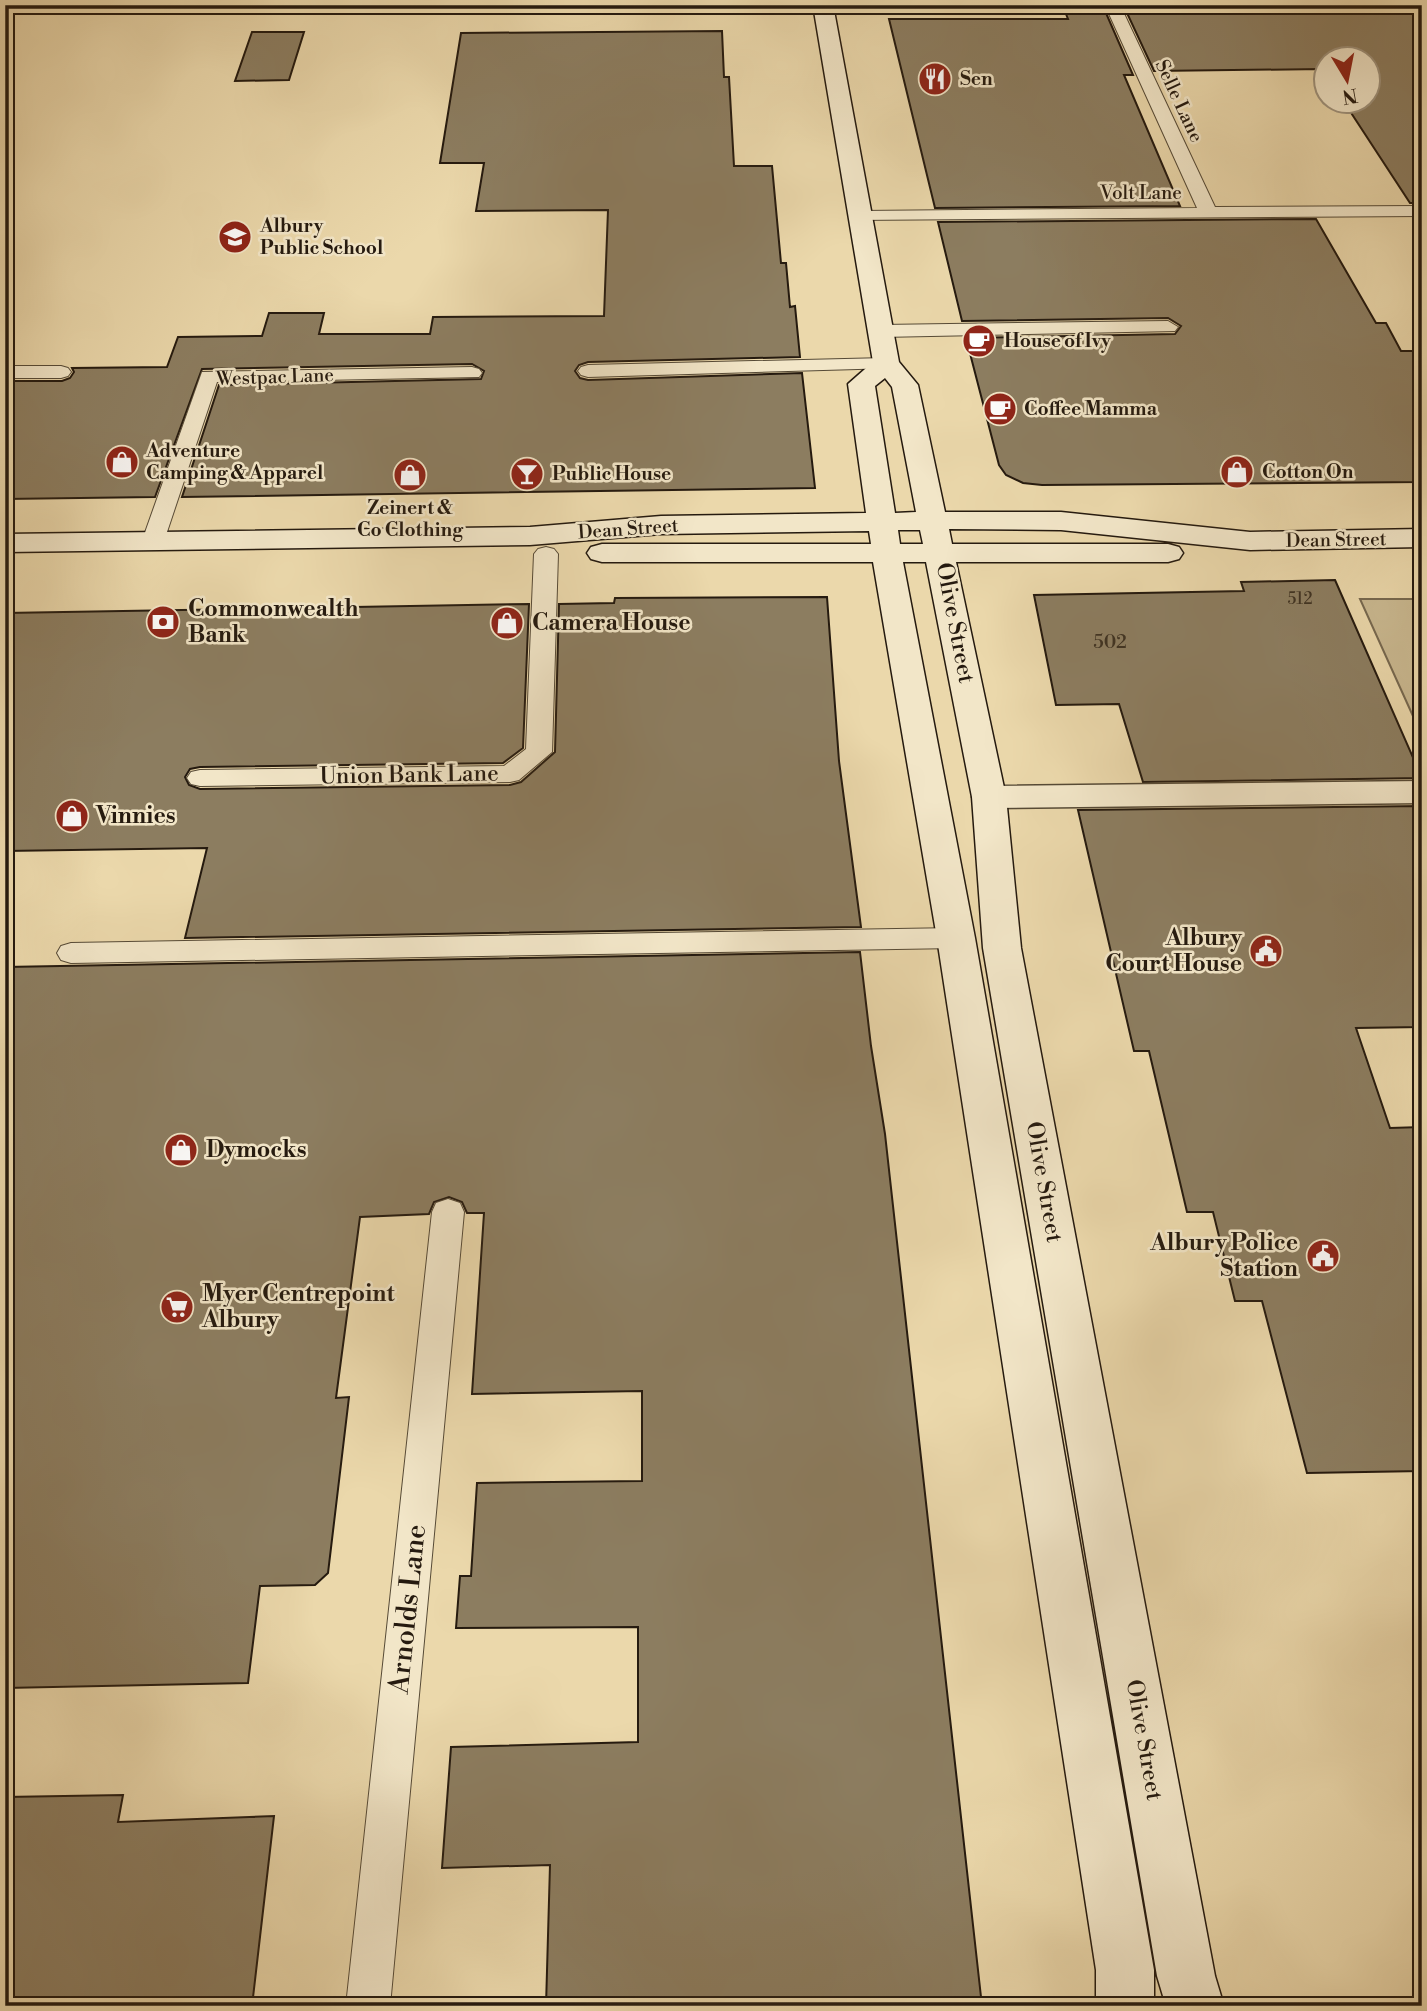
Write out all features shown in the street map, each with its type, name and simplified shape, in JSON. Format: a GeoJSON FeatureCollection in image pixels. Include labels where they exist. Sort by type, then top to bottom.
{"type":"FeatureCollection","features":[{"type":"Feature","properties":{"kind":"street","name":"Olive Street"},"geometry":{"type":"LineString","coordinates":[[823,5],[886,365],[905,385],[942,555],[989,796],[1002,948],[1186,1976],[1195,2006]]}},
{"type":"Feature","properties":{"kind":"street","name":"Olive Street"},"geometry":{"type":"LineString","coordinates":[[886,365],[861,384],[888,554],[956,937],[1125,1970],[1125,2006]]}},
{"type":"Feature","properties":{"kind":"street","name":"Dean Street"},"geometry":{"type":"LineString","coordinates":[[5,543],[530,536],[661,525],[1061,520],[1250,541],[1422,538]]}},
{"type":"Feature","properties":{"kind":"street","name":"Dean Street"},"geometry":{"type":"LineString","coordinates":[[5,561],[785,551],[942,555],[1178,554],[1250,541]]}},
{"type":"Feature","properties":{"kind":"street"},"geometry":{"type":"LineString","coordinates":[[989,796],[1422,792]]}},
{"type":"Feature","properties":{"kind":"street"},"geometry":{"type":"LineString","coordinates":[[988,1139],[1037,1139]]}},
{"type":"Feature","properties":{"kind":"lane","name":"Selle Lane"},"geometry":{"type":"LineString","coordinates":[[1112,5],[1209,214]]}},
{"type":"Feature","properties":{"kind":"lane","name":"Volt Lane"},"geometry":{"type":"LineString","coordinates":[[860,216],[1422,211]]}},
{"type":"Feature","properties":{"kind":"lane"},"geometry":{"type":"LineString","coordinates":[[881,331],[1168,327]]}},
{"type":"Feature","properties":{"kind":"lane"},"geometry":{"type":"LineString","coordinates":[[588,371],[886,365]]}},
{"type":"Feature","properties":{"kind":"lane"},"geometry":{"type":"LineString","coordinates":[[5,372],[61,372]]}},
{"type":"Feature","properties":{"kind":"lane","name":"Westpac Lane"},"geometry":{"type":"LineString","coordinates":[[153,541],[209,376],[472,373]]}},
{"type":"Feature","properties":{"kind":"lane","name":"Union Bank Lane"},"geometry":{"type":"LineString","coordinates":[[200,778],[510,774],[539,752],[546,554]]}},
{"type":"Feature","properties":{"kind":"lane"},"geometry":{"type":"LineString","coordinates":[[71,953],[956,937]]}},
{"type":"Feature","properties":{"kind":"lane","name":"Arnolds Lane"},"geometry":{"type":"LineString","coordinates":[[368,2006],[448,1212]]}},
{"type":"Feature","properties":{"kind":"shaded area"},"geometry":{"type":"Polygon","coordinates":[[[1360,599],[1422,599],[1422,736],[1360,599]]]}},
{"type":"Feature","properties":{"kind":"building"},"geometry":{"type":"Polygon","coordinates":[[[1422,9],[1422,203],[1410,203],[1353,116],[1382,116],[1382,46],[1312,46],[1312,69],[1154,71],[1127,13],[1422,9]]]}},
{"type":"Feature","properties":{"kind":"building"},"geometry":{"type":"Polygon","coordinates":[[[1106,13],[1133,75],[1124,75],[1180,206],[935,208],[889,19],[1068,19],[1066,14],[1106,13]]]}},
{"type":"Feature","properties":{"kind":"building"},"geometry":{"type":"Polygon","coordinates":[[[722,31],[724,77],[729,77],[734,166],[772,166],[781,263],[786,263],[790,307],[795,306],[800,357],[588,362],[579,365],[575,371],[580,378],[588,380],[802,373],[815,488],[182,497],[219,385],[481,379],[484,371],[472,364],[202,369],[155,497],[5,499],[5,381],[62,381],[70,378],[74,372],[72,368],[167,367],[178,337],[262,336],[269,313],[324,313],[319,334],[430,334],[433,317],[604,316],[608,210],[476,211],[484,163],[440,163],[461,33],[722,31]]]}},
{"type":"Feature","properties":{"kind":"building"},"geometry":{"type":"Polygon","coordinates":[[[252,32],[304,32],[289,80],[235,81],[252,32]]]}},
{"type":"Feature","properties":{"kind":"building"},"geometry":{"type":"Polygon","coordinates":[[[1316,219],[1376,323],[1386,323],[1401,351],[1422,351],[1422,482],[1042,485],[1023,483],[1006,475],[999,465],[966,338],[1175,334],[1181,326],[1168,318],[962,321],[938,222],[1316,219]]]}},
{"type":"Feature","properties":{"kind":"building"},"geometry":{"type":"Polygon","coordinates":[[[1335,580],[1422,778],[1143,782],[1119,704],[1056,705],[1034,595],[1244,591],[1241,582],[1335,580]]]}},
{"type":"Feature","properties":{"kind":"building"},"geometry":{"type":"Polygon","coordinates":[[[827,597],[839,761],[861,927],[185,938],[207,848],[5,851],[5,613],[529,604],[523,748],[503,763],[200,767],[190,769],[185,777],[189,785],[200,789],[510,785],[521,782],[555,752],[559,604],[614,603],[615,598],[827,597]]]}},
{"type":"Feature","properties":{"kind":"building"},"geometry":{"type":"Polygon","coordinates":[[[1422,806],[1422,1027],[1356,1028],[1390,1128],[1422,1127],[1422,1471],[1307,1473],[1262,1301],[1235,1301],[1213,1212],[1187,1212],[1149,1051],[1134,1051],[1078,810],[1422,806]]]}},
{"type":"Feature","properties":{"kind":"building"},"geometry":{"type":"Polygon","coordinates":[[[860,952],[885,1134],[982,2006],[546,2006],[550,1865],[442,1868],[451,1747],[638,1742],[638,1627],[456,1628],[460,1576],[471,1576],[477,1483],[642,1481],[642,1391],[472,1394],[484,1213],[467,1213],[462,1202],[449,1197],[434,1202],[429,1214],[360,1217],[336,1398],[349,1397],[328,1573],[315,1585],[260,1586],[248,1683],[5,1688],[5,967],[860,952]]]}},
{"type":"Feature","properties":{"kind":"building"},"geometry":{"type":"Polygon","coordinates":[[[123,1795],[118,1822],[274,1816],[252,2006],[5,2006],[5,1797],[123,1795]]]}},
{"type":"Feature","properties":{"kind":"place","name":"Sen"},"geometry":{"type":"Point","coordinates":[935,79]}},
{"type":"Feature","properties":{"kind":"place","name":"Albury Public School"},"geometry":{"type":"Point","coordinates":[235,237]}},
{"type":"Feature","properties":{"kind":"place","name":"House of Ivy"},"geometry":{"type":"Point","coordinates":[979,341]}},
{"type":"Feature","properties":{"kind":"place","name":"Coffee Mamma"},"geometry":{"type":"Point","coordinates":[1000,409]}},
{"type":"Feature","properties":{"kind":"place","name":"Adventure Camping & Apparel"},"geometry":{"type":"Point","coordinates":[122,462]}},
{"type":"Feature","properties":{"kind":"place","name":"Cotton On"},"geometry":{"type":"Point","coordinates":[1237,472]}},
{"type":"Feature","properties":{"kind":"place","name":"Public House"},"geometry":{"type":"Point","coordinates":[527,474]}},
{"type":"Feature","properties":{"kind":"place","name":"Zeinert & Co Clothing"},"geometry":{"type":"Point","coordinates":[410,475]}},
{"type":"Feature","properties":{"kind":"place","name":"Commonwealth Bank"},"geometry":{"type":"Point","coordinates":[163,622]}},
{"type":"Feature","properties":{"kind":"place","name":"Camera House"},"geometry":{"type":"Point","coordinates":[507,623]}},
{"type":"Feature","properties":{"kind":"place","name":"Vinnies"},"geometry":{"type":"Point","coordinates":[72,816]}},
{"type":"Feature","properties":{"kind":"place","name":"Albury Court House"},"geometry":{"type":"Point","coordinates":[1266,951]}},
{"type":"Feature","properties":{"kind":"place","name":"Dymocks"},"geometry":{"type":"Point","coordinates":[181,1150]}},
{"type":"Feature","properties":{"kind":"place","name":"Albury Police Station"},"geometry":{"type":"Point","coordinates":[1323,1256]}},
{"type":"Feature","properties":{"kind":"place","name":"Myer Centrepoint Albury"},"geometry":{"type":"Point","coordinates":[177,1307]}}]}
